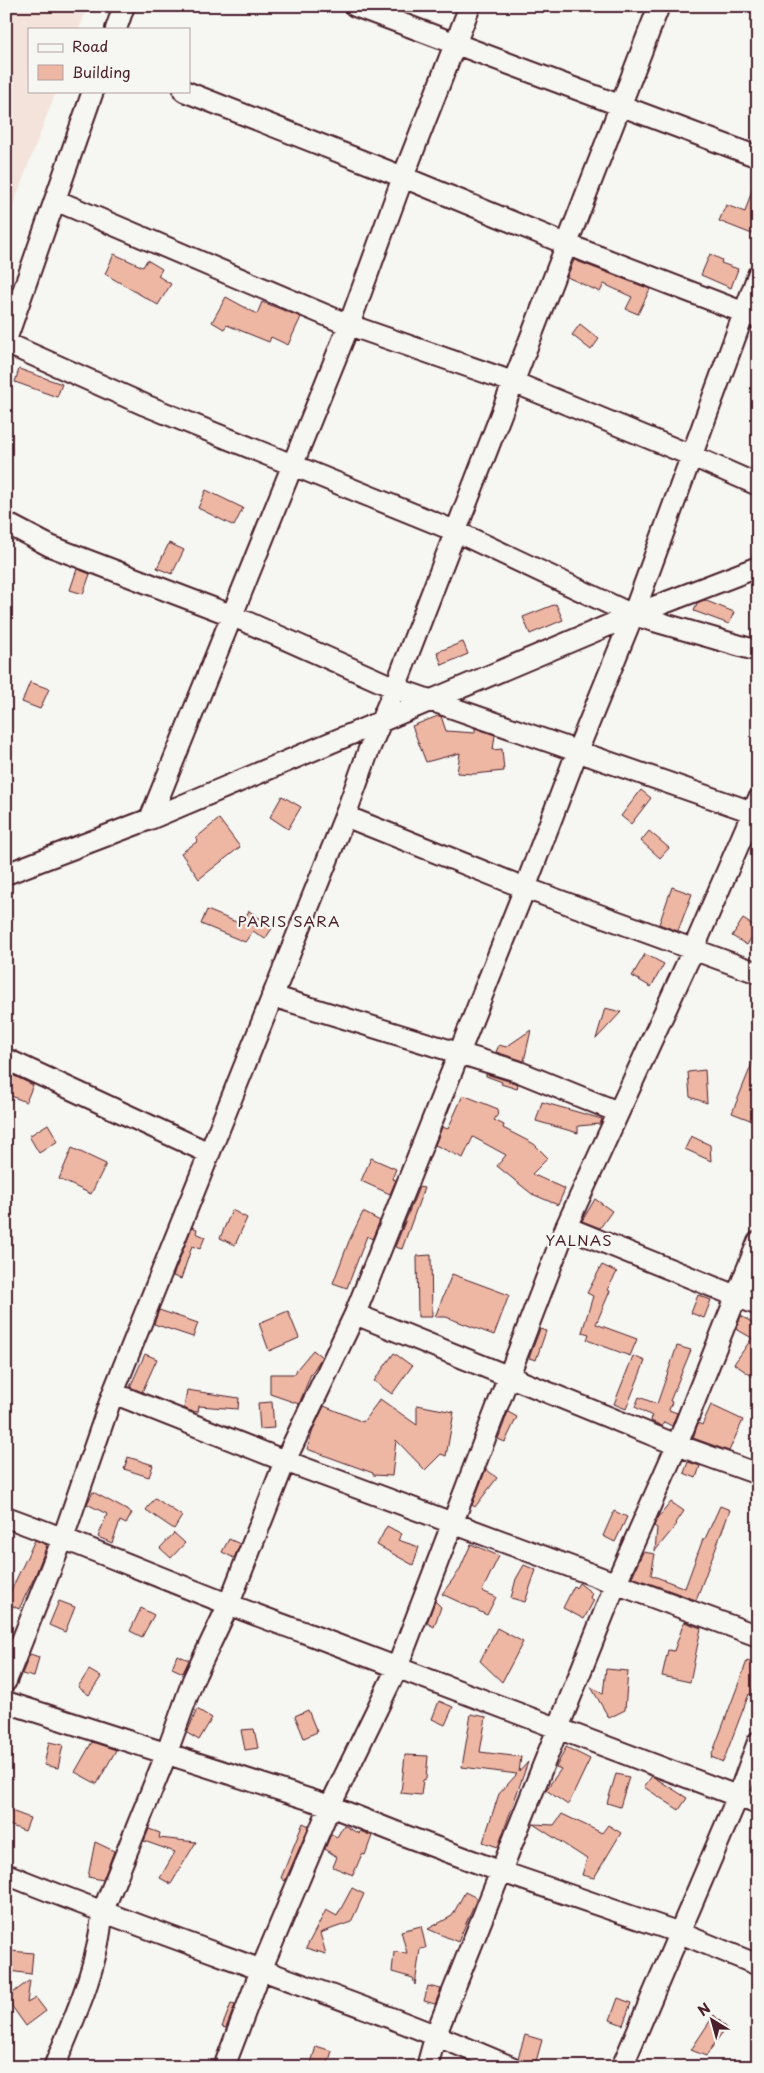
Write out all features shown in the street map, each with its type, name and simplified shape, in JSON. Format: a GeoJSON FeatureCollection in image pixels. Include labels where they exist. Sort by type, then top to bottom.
{"type":"FeatureCollection","features":[{"type":"Feature","properties":{"kind":"street"},"geometry":{"type":"LineString","coordinates":[[116,28],[124,6]]}},
{"type":"Feature","properties":{"kind":"street"},"geometry":{"type":"LineString","coordinates":[[355,6],[758,157]]}},
{"type":"Feature","properties":{"kind":"street"},"geometry":{"type":"LineString","coordinates":[[150,820],[231,615],[350,325],[403,177],[470,6]]}},
{"type":"Feature","properties":{"kind":"street"},"geometry":{"type":"LineString","coordinates":[[6,1681],[63,1538],[113,1393],[345,816],[659,6]]}},
{"type":"Feature","properties":{"kind":"street"},"geometry":{"type":"LineString","coordinates":[[93,92],[6,341],[145,405],[455,531],[633,615],[758,651]]}},
{"type":"Feature","properties":{"kind":"street"},"geometry":{"type":"LineString","coordinates":[[187,92],[403,177],[566,244],[751,315]]}},
{"type":"Feature","properties":{"kind":"street"},"geometry":{"type":"LineString","coordinates":[[55,200],[350,325],[513,382],[690,454],[758,485]]}},
{"type":"Feature","properties":{"kind":"street"},"geometry":{"type":"LineString","coordinates":[[54,2067],[93,1964],[101,1936],[102,1913],[166,1754],[193,1680],[228,1606],[285,1461],[355,1314],[633,615],[690,454],[751,315],[758,275]]}},
{"type":"Feature","properties":{"kind":"street"},"geometry":{"type":"LineString","coordinates":[[6,523],[50,546],[231,615],[395,688],[577,752],[756,809],[566,1227],[398,1668],[330,1806],[261,1970],[224,2067]]}},
{"type":"Feature","properties":{"kind":"street"},"geometry":{"type":"LineString","coordinates":[[6,874],[150,820],[633,615],[758,567]]}},
{"type":"Feature","properties":{"kind":"street"},"geometry":{"type":"LineString","coordinates":[[345,816],[525,888],[758,973]]}},
{"type":"Feature","properties":{"kind":"street"},"geometry":{"type":"LineString","coordinates":[[272,996],[517,1071],[618,1112]]}},
{"type":"Feature","properties":{"kind":"street"},"geometry":{"type":"LineString","coordinates":[[6,1059],[209,1153]]}},
{"type":"Feature","properties":{"kind":"street"},"geometry":{"type":"LineString","coordinates":[[566,1227],[758,1305]]}},
{"type":"Feature","properties":{"kind":"street"},"geometry":{"type":"LineString","coordinates":[[427,2067],[436,2034],[616,1583],[677,1445],[758,1242]]}},
{"type":"Feature","properties":{"kind":"street"},"geometry":{"type":"LineString","coordinates":[[355,1314],[677,1445],[758,1474]]}},
{"type":"Feature","properties":{"kind":"street"},"geometry":{"type":"LineString","coordinates":[[113,1393],[285,1461],[758,1636]]}},
{"type":"Feature","properties":{"kind":"street"},"geometry":{"type":"LineString","coordinates":[[6,1517],[63,1538],[228,1606],[758,1804]]}},
{"type":"Feature","properties":{"kind":"street"},"geometry":{"type":"LineString","coordinates":[[6,1702],[330,1806],[502,1872],[680,1933],[758,1966]]}},
{"type":"Feature","properties":{"kind":"street"},"geometry":{"type":"LineString","coordinates":[[622,2067],[738,1796],[758,1742]]}},
{"type":"Feature","properties":{"kind":"street"},"geometry":{"type":"LineString","coordinates":[[6,1874],[102,1913],[436,2034],[511,2067]]}},
{"type":"Feature","properties":{"kind":"shaded area"},"geometry":{"type":"Polygon","coordinates":[[[6,6],[88,6],[79,28],[28,28],[28,92],[56,92],[6,224],[6,6]]]}},
{"type":"Feature","properties":{"kind":"building"},"geometry":{"type":"Polygon","coordinates":[[[755,180],[758,181],[758,220],[752,234],[719,221],[726,205],[745,212],[755,180]]]}},
{"type":"Feature","properties":{"kind":"building"},"geometry":{"type":"Polygon","coordinates":[[[114,254],[143,267],[147,260],[162,269],[158,276],[171,284],[158,305],[105,274],[114,254]]]}},
{"type":"Feature","properties":{"kind":"building"},"geometry":{"type":"Polygon","coordinates":[[[710,254],[722,260],[721,263],[738,269],[731,288],[701,275],[710,254]]]}},
{"type":"Feature","properties":{"kind":"building"},"geometry":{"type":"Polygon","coordinates":[[[574,260],[650,289],[638,314],[626,309],[632,297],[604,284],[600,292],[567,277],[574,260]]]}},
{"type":"Feature","properties":{"kind":"building"},"geometry":{"type":"Polygon","coordinates":[[[226,297],[257,314],[262,302],[301,317],[288,345],[271,337],[269,342],[227,325],[224,329],[212,322],[226,297]]]}},
{"type":"Feature","properties":{"kind":"building"},"geometry":{"type":"Polygon","coordinates":[[[580,324],[599,339],[591,350],[572,335],[580,324]]]}},
{"type":"Feature","properties":{"kind":"building"},"geometry":{"type":"Polygon","coordinates":[[[19,369],[62,384],[57,397],[15,382],[19,369]]]}},
{"type":"Feature","properties":{"kind":"building"},"geometry":{"type":"Polygon","coordinates":[[[206,490],[243,508],[234,526],[198,508],[206,490]]]}},
{"type":"Feature","properties":{"kind":"building"},"geometry":{"type":"Polygon","coordinates":[[[169,543],[184,550],[172,574],[157,568],[169,543]]]}},
{"type":"Feature","properties":{"kind":"building"},"geometry":{"type":"Polygon","coordinates":[[[77,569],[90,574],[83,594],[70,590],[77,569]]]}},
{"type":"Feature","properties":{"kind":"building"},"geometry":{"type":"Polygon","coordinates":[[[704,600],[734,612],[729,624],[694,611],[697,603],[704,600]]]}},
{"type":"Feature","properties":{"kind":"building"},"geometry":{"type":"Polygon","coordinates":[[[556,604],[563,620],[530,634],[523,617],[556,604]]]}},
{"type":"Feature","properties":{"kind":"building"},"geometry":{"type":"Polygon","coordinates":[[[463,642],[468,654],[442,665],[437,652],[463,642]]]}},
{"type":"Feature","properties":{"kind":"building"},"geometry":{"type":"Polygon","coordinates":[[[30,682],[49,689],[40,709],[22,702],[30,682]]]}},
{"type":"Feature","properties":{"kind":"building"},"geometry":{"type":"Polygon","coordinates":[[[441,716],[446,731],[475,733],[475,728],[495,735],[493,750],[502,749],[504,771],[474,774],[457,773],[460,753],[426,762],[412,726],[441,716]]]}},
{"type":"Feature","properties":{"kind":"building"},"geometry":{"type":"Polygon","coordinates":[[[641,790],[651,798],[631,824],[621,816],[641,790]]]}},
{"type":"Feature","properties":{"kind":"building"},"geometry":{"type":"Polygon","coordinates":[[[282,796],[301,807],[288,829],[270,817],[282,796]]]}},
{"type":"Feature","properties":{"kind":"building"},"geometry":{"type":"Polygon","coordinates":[[[219,819],[240,847],[199,879],[181,853],[198,841],[196,838],[219,819]]]}},
{"type":"Feature","properties":{"kind":"building"},"geometry":{"type":"Polygon","coordinates":[[[649,831],[669,848],[660,858],[641,841],[649,831]]]}},
{"type":"Feature","properties":{"kind":"building"},"geometry":{"type":"Polygon","coordinates":[[[672,887],[692,894],[678,931],[659,924],[672,887]]]}},
{"type":"Feature","properties":{"kind":"building"},"geometry":{"type":"Polygon","coordinates":[[[207,910],[241,924],[249,911],[273,927],[265,939],[253,931],[245,942],[201,924],[207,910]]]}},
{"type":"Feature","properties":{"kind":"building"},"geometry":{"type":"Polygon","coordinates":[[[743,919],[757,928],[747,945],[732,936],[743,919]]]}},
{"type":"Feature","properties":{"kind":"building"},"geometry":{"type":"Polygon","coordinates":[[[645,954],[664,964],[651,987],[632,976],[645,954]]]}},
{"type":"Feature","properties":{"kind":"building"},"geometry":{"type":"Polygon","coordinates":[[[605,1008],[621,1012],[596,1039],[605,1008]]]}},
{"type":"Feature","properties":{"kind":"building"},"geometry":{"type":"Polygon","coordinates":[[[531,1030],[524,1061],[496,1052],[499,1045],[506,1047],[531,1030]]]}},
{"type":"Feature","properties":{"kind":"building"},"geometry":{"type":"Polygon","coordinates":[[[758,1049],[758,1123],[732,1113],[758,1049]]]}},
{"type":"Feature","properties":{"kind":"building"},"geometry":{"type":"Polygon","coordinates":[[[705,1070],[707,1103],[690,1097],[688,1072],[705,1070]]]}},
{"type":"Feature","properties":{"kind":"building"},"geometry":{"type":"Polygon","coordinates":[[[6,1072],[33,1085],[26,1102],[6,1094],[6,1072]]]}},
{"type":"Feature","properties":{"kind":"building"},"geometry":{"type":"Polygon","coordinates":[[[486,1074],[518,1084],[517,1089],[501,1084],[502,1082],[486,1076],[486,1074]]]}},
{"type":"Feature","properties":{"kind":"building"},"geometry":{"type":"Polygon","coordinates":[[[463,1095],[498,1109],[498,1114],[494,1120],[504,1125],[503,1128],[534,1144],[548,1158],[532,1174],[565,1189],[558,1205],[532,1194],[497,1166],[506,1155],[473,1137],[463,1158],[435,1145],[442,1127],[448,1129],[463,1095]]]}},
{"type":"Feature","properties":{"kind":"building"},"geometry":{"type":"Polygon","coordinates":[[[542,1102],[602,1119],[600,1124],[578,1126],[578,1133],[536,1121],[542,1102]]]}},
{"type":"Feature","properties":{"kind":"building"},"geometry":{"type":"Polygon","coordinates":[[[48,1124],[58,1141],[39,1153],[29,1136],[48,1124]]]}},
{"type":"Feature","properties":{"kind":"building"},"geometry":{"type":"Polygon","coordinates":[[[691,1136],[710,1145],[711,1161],[685,1149],[691,1136]]]}},
{"type":"Feature","properties":{"kind":"building"},"geometry":{"type":"Polygon","coordinates":[[[72,1148],[106,1164],[91,1194],[59,1179],[72,1148]]]}},
{"type":"Feature","properties":{"kind":"building"},"geometry":{"type":"Polygon","coordinates":[[[371,1158],[396,1169],[392,1179],[396,1180],[390,1194],[361,1181],[371,1158]]]}},
{"type":"Feature","properties":{"kind":"building"},"geometry":{"type":"Polygon","coordinates":[[[419,1187],[424,1188],[402,1249],[395,1247],[419,1187]]]}},
{"type":"Feature","properties":{"kind":"building"},"geometry":{"type":"Polygon","coordinates":[[[595,1199],[612,1211],[600,1228],[582,1221],[595,1199]]]}},
{"type":"Feature","properties":{"kind":"building"},"geometry":{"type":"Polygon","coordinates":[[[232,1210],[247,1218],[235,1245],[220,1238],[232,1210]]]}},
{"type":"Feature","properties":{"kind":"building"},"geometry":{"type":"Polygon","coordinates":[[[363,1212],[380,1221],[372,1239],[367,1236],[347,1288],[333,1283],[349,1241],[363,1212]]]}},
{"type":"Feature","properties":{"kind":"building"},"geometry":{"type":"Polygon","coordinates":[[[192,1227],[197,1229],[196,1233],[205,1237],[200,1249],[192,1246],[181,1279],[173,1276],[192,1227]]]}},
{"type":"Feature","properties":{"kind":"building"},"geometry":{"type":"Polygon","coordinates":[[[431,1255],[432,1317],[418,1317],[417,1256],[431,1255]]]}},
{"type":"Feature","properties":{"kind":"building"},"geometry":{"type":"Polygon","coordinates":[[[602,1265],[617,1272],[607,1290],[610,1291],[596,1324],[637,1339],[630,1356],[587,1340],[589,1334],[582,1332],[593,1296],[587,1293],[602,1265]]]}},
{"type":"Feature","properties":{"kind":"building"},"geometry":{"type":"Polygon","coordinates":[[[452,1274],[509,1295],[494,1335],[446,1317],[435,1317],[452,1274]]]}},
{"type":"Feature","properties":{"kind":"building"},"geometry":{"type":"Polygon","coordinates":[[[698,1295],[711,1300],[704,1318],[691,1313],[698,1295]]]}},
{"type":"Feature","properties":{"kind":"building"},"geometry":{"type":"Polygon","coordinates":[[[159,1310],[198,1323],[193,1337],[154,1324],[159,1310]]]}},
{"type":"Feature","properties":{"kind":"building"},"geometry":{"type":"Polygon","coordinates":[[[288,1311],[299,1338],[269,1351],[259,1323],[288,1311]]]}},
{"type":"Feature","properties":{"kind":"building"},"geometry":{"type":"Polygon","coordinates":[[[741,1316],[758,1326],[758,1380],[734,1364],[752,1338],[736,1329],[741,1316]]]}},
{"type":"Feature","properties":{"kind":"building"},"geometry":{"type":"Polygon","coordinates":[[[540,1329],[546,1331],[536,1360],[529,1358],[540,1329]]]}},
{"type":"Feature","properties":{"kind":"building"},"geometry":{"type":"Polygon","coordinates":[[[677,1346],[691,1350],[670,1401],[672,1402],[669,1410],[677,1413],[672,1426],[664,1422],[662,1426],[651,1421],[652,1416],[635,1407],[639,1397],[657,1404],[677,1346]]]}},
{"type":"Feature","properties":{"kind":"building"},"geometry":{"type":"Polygon","coordinates":[[[313,1350],[322,1357],[311,1374],[299,1404],[270,1394],[270,1374],[295,1374],[313,1350]]]}},
{"type":"Feature","properties":{"kind":"building"},"geometry":{"type":"Polygon","coordinates":[[[394,1353],[412,1366],[392,1394],[374,1381],[394,1353]]]}},
{"type":"Feature","properties":{"kind":"building"},"geometry":{"type":"Polygon","coordinates":[[[145,1354],[157,1359],[142,1392],[130,1387],[145,1354]]]}},
{"type":"Feature","properties":{"kind":"building"},"geometry":{"type":"Polygon","coordinates":[[[633,1356],[645,1361],[626,1409],[614,1404],[633,1356]]]}},
{"type":"Feature","properties":{"kind":"building"},"geometry":{"type":"Polygon","coordinates":[[[187,1390],[239,1398],[238,1409],[199,1406],[198,1412],[190,1411],[184,1408],[187,1390]]]}},
{"type":"Feature","properties":{"kind":"building"},"geometry":{"type":"Polygon","coordinates":[[[380,1399],[417,1425],[417,1405],[454,1412],[446,1456],[441,1454],[425,1470],[396,1440],[392,1476],[373,1475],[373,1473],[307,1449],[314,1427],[324,1406],[363,1422],[380,1399]]]}},
{"type":"Feature","properties":{"kind":"building"},"geometry":{"type":"Polygon","coordinates":[[[272,1402],[274,1428],[260,1429],[258,1403],[272,1402]]]}},
{"type":"Feature","properties":{"kind":"building"},"geometry":{"type":"Polygon","coordinates":[[[711,1405],[743,1420],[729,1451],[693,1438],[698,1423],[702,1425],[711,1405]]]}},
{"type":"Feature","properties":{"kind":"building"},"geometry":{"type":"Polygon","coordinates":[[[508,1412],[517,1417],[505,1442],[498,1439],[508,1412]]]}},
{"type":"Feature","properties":{"kind":"building"},"geometry":{"type":"Polygon","coordinates":[[[128,1457],[153,1465],[149,1477],[124,1469],[128,1457]]]}},
{"type":"Feature","properties":{"kind":"building"},"geometry":{"type":"Polygon","coordinates":[[[688,1462],[700,1466],[696,1478],[684,1473],[688,1462]]]}},
{"type":"Feature","properties":{"kind":"building"},"geometry":{"type":"Polygon","coordinates":[[[486,1469],[497,1478],[475,1507],[472,1505],[486,1469]]]}},
{"type":"Feature","properties":{"kind":"building"},"geometry":{"type":"Polygon","coordinates":[[[93,1492],[132,1513],[126,1524],[120,1521],[112,1543],[98,1537],[107,1514],[87,1504],[93,1492]]]}},
{"type":"Feature","properties":{"kind":"building"},"geometry":{"type":"Polygon","coordinates":[[[155,1498],[182,1516],[174,1529],[146,1510],[155,1498]]]}},
{"type":"Feature","properties":{"kind":"building"},"geometry":{"type":"Polygon","coordinates":[[[671,1502],[684,1511],[677,1524],[655,1551],[657,1528],[654,1526],[657,1519],[671,1502]]]}},
{"type":"Feature","properties":{"kind":"building"},"geometry":{"type":"Polygon","coordinates":[[[720,1506],[730,1510],[696,1600],[632,1577],[643,1552],[655,1554],[651,1575],[685,1588],[703,1539],[705,1539],[720,1506]]]}},
{"type":"Feature","properties":{"kind":"building"},"geometry":{"type":"Polygon","coordinates":[[[614,1511],[627,1517],[615,1542],[603,1536],[614,1511]]]}},
{"type":"Feature","properties":{"kind":"building"},"geometry":{"type":"Polygon","coordinates":[[[387,1526],[402,1534],[398,1540],[419,1547],[413,1565],[377,1545],[387,1526]]]}},
{"type":"Feature","properties":{"kind":"building"},"geometry":{"type":"Polygon","coordinates":[[[174,1533],[185,1543],[171,1558],[160,1548],[174,1533]]]}},
{"type":"Feature","properties":{"kind":"building"},"geometry":{"type":"Polygon","coordinates":[[[229,1539],[240,1544],[234,1558],[222,1552],[229,1539]]]}},
{"type":"Feature","properties":{"kind":"building"},"geometry":{"type":"Polygon","coordinates":[[[35,1540],[47,1545],[19,1609],[6,1603],[6,1601],[35,1540]]]}},
{"type":"Feature","properties":{"kind":"building"},"geometry":{"type":"Polygon","coordinates":[[[471,1544],[499,1556],[482,1591],[496,1597],[487,1615],[442,1594],[459,1571],[471,1544]]]}},
{"type":"Feature","properties":{"kind":"building"},"geometry":{"type":"Polygon","coordinates":[[[524,1565],[536,1570],[525,1602],[511,1598],[516,1579],[524,1565]]]}},
{"type":"Feature","properties":{"kind":"building"},"geometry":{"type":"Polygon","coordinates":[[[579,1583],[592,1593],[590,1598],[594,1600],[584,1619],[563,1608],[574,1586],[576,1588],[579,1583]]]}},
{"type":"Feature","properties":{"kind":"building"},"geometry":{"type":"Polygon","coordinates":[[[59,1601],[75,1607],[65,1632],[49,1625],[59,1601]]]}},
{"type":"Feature","properties":{"kind":"building"},"geometry":{"type":"Polygon","coordinates":[[[435,1601],[441,1607],[434,1627],[427,1623],[435,1601]]]}},
{"type":"Feature","properties":{"kind":"building"},"geometry":{"type":"Polygon","coordinates":[[[141,1608],[154,1615],[142,1637],[130,1631],[141,1608]]]}},
{"type":"Feature","properties":{"kind":"building"},"geometry":{"type":"Polygon","coordinates":[[[684,1622],[701,1628],[690,1682],[662,1676],[668,1650],[674,1651],[684,1622]]]}},
{"type":"Feature","properties":{"kind":"building"},"geometry":{"type":"Polygon","coordinates":[[[497,1628],[523,1642],[502,1682],[480,1661],[497,1628]]]}},
{"type":"Feature","properties":{"kind":"building"},"geometry":{"type":"Polygon","coordinates":[[[30,1654],[39,1657],[34,1677],[22,1674],[30,1654]]]}},
{"type":"Feature","properties":{"kind":"building"},"geometry":{"type":"Polygon","coordinates":[[[177,1655],[189,1660],[183,1673],[172,1668],[177,1655]]]}},
{"type":"Feature","properties":{"kind":"building"},"geometry":{"type":"Polygon","coordinates":[[[747,1661],[758,1665],[758,1676],[751,1695],[749,1694],[723,1762],[711,1757],[747,1661]]]}},
{"type":"Feature","properties":{"kind":"building"},"geometry":{"type":"Polygon","coordinates":[[[606,1669],[628,1671],[625,1710],[609,1718],[591,1687],[603,1694],[606,1669]]]}},
{"type":"Feature","properties":{"kind":"building"},"geometry":{"type":"Polygon","coordinates":[[[89,1670],[101,1677],[89,1695],[78,1687],[89,1670]]]}},
{"type":"Feature","properties":{"kind":"building"},"geometry":{"type":"Polygon","coordinates":[[[439,1701],[453,1707],[445,1725],[432,1719],[439,1701]]]}},
{"type":"Feature","properties":{"kind":"building"},"geometry":{"type":"Polygon","coordinates":[[[197,1709],[212,1718],[199,1740],[187,1733],[197,1709]]]}},
{"type":"Feature","properties":{"kind":"building"},"geometry":{"type":"Polygon","coordinates":[[[308,1710],[317,1732],[304,1738],[295,1716],[308,1710]]]}},
{"type":"Feature","properties":{"kind":"building"},"geometry":{"type":"Polygon","coordinates":[[[471,1714],[486,1717],[480,1752],[521,1757],[519,1772],[528,1762],[498,1847],[483,1842],[499,1794],[517,1774],[462,1767],[471,1714]]]}},
{"type":"Feature","properties":{"kind":"building"},"geometry":{"type":"Polygon","coordinates":[[[254,1729],[258,1748],[245,1750],[241,1730],[254,1729]]]}},
{"type":"Feature","properties":{"kind":"building"},"geometry":{"type":"Polygon","coordinates":[[[49,1742],[63,1745],[58,1768],[44,1765],[49,1742]]]}},
{"type":"Feature","properties":{"kind":"building"},"geometry":{"type":"Polygon","coordinates":[[[92,1742],[116,1750],[97,1784],[75,1772],[92,1742]]]}},
{"type":"Feature","properties":{"kind":"building"},"geometry":{"type":"Polygon","coordinates":[[[566,1747],[590,1759],[568,1805],[546,1790],[561,1769],[556,1767],[566,1747]]]}},
{"type":"Feature","properties":{"kind":"building"},"geometry":{"type":"Polygon","coordinates":[[[405,1755],[428,1756],[426,1779],[423,1780],[421,1795],[401,1793],[405,1755]]]}},
{"type":"Feature","properties":{"kind":"building"},"geometry":{"type":"Polygon","coordinates":[[[616,1774],[629,1777],[620,1807],[607,1803],[616,1774]]]}},
{"type":"Feature","properties":{"kind":"building"},"geometry":{"type":"Polygon","coordinates":[[[652,1776],[687,1798],[679,1810],[644,1787],[652,1776]]]}},
{"type":"Feature","properties":{"kind":"building"},"geometry":{"type":"Polygon","coordinates":[[[6,1809],[30,1818],[25,1831],[6,1824],[6,1809]]]}},
{"type":"Feature","properties":{"kind":"building"},"geometry":{"type":"Polygon","coordinates":[[[562,1814],[602,1833],[608,1825],[621,1833],[594,1878],[582,1875],[587,1859],[533,1824],[554,1825],[562,1814]]]}},
{"type":"Feature","properties":{"kind":"building"},"geometry":{"type":"Polygon","coordinates":[[[303,1823],[309,1826],[285,1881],[281,1878],[303,1823]]]}},
{"type":"Feature","properties":{"kind":"building"},"geometry":{"type":"Polygon","coordinates":[[[344,1825],[359,1834],[360,1831],[372,1836],[365,1855],[362,1854],[353,1875],[333,1867],[337,1857],[325,1849],[331,1834],[337,1837],[344,1825]]]}},
{"type":"Feature","properties":{"kind":"building"},"geometry":{"type":"Polygon","coordinates":[[[149,1829],[160,1833],[159,1838],[196,1842],[171,1884],[160,1878],[175,1852],[144,1841],[149,1829]]]}},
{"type":"Feature","properties":{"kind":"building"},"geometry":{"type":"Polygon","coordinates":[[[95,1842],[114,1851],[103,1880],[88,1877],[95,1842]]]}},
{"type":"Feature","properties":{"kind":"building"},"geometry":{"type":"Polygon","coordinates":[[[352,1888],[364,1894],[351,1922],[320,1933],[326,1954],[306,1948],[326,1910],[337,1916],[352,1888]]]}},
{"type":"Feature","properties":{"kind":"building"},"geometry":{"type":"Polygon","coordinates":[[[465,1892],[477,1898],[458,1942],[428,1929],[452,1916],[465,1892]]]}},
{"type":"Feature","properties":{"kind":"building"},"geometry":{"type":"Polygon","coordinates":[[[421,1926],[426,1948],[420,1949],[415,1985],[413,1978],[392,1972],[394,1952],[407,1953],[401,1931],[421,1926]]]}},
{"type":"Feature","properties":{"kind":"building"},"geometry":{"type":"Polygon","coordinates":[[[11,1951],[33,1953],[31,1974],[9,1971],[11,1951]]]}},
{"type":"Feature","properties":{"kind":"building"},"geometry":{"type":"Polygon","coordinates":[[[30,1980],[27,2003],[36,1998],[46,2011],[26,2026],[6,1998],[30,1980]]]}},
{"type":"Feature","properties":{"kind":"building"},"geometry":{"type":"Polygon","coordinates":[[[428,1986],[441,1989],[435,2004],[424,2001],[428,1986]]]}},
{"type":"Feature","properties":{"kind":"building"},"geometry":{"type":"Polygon","coordinates":[[[618,1998],[631,2003],[623,2025],[610,2020],[618,1998]]]}},
{"type":"Feature","properties":{"kind":"building"},"geometry":{"type":"Polygon","coordinates":[[[231,2004],[235,2005],[226,2028],[222,2027],[231,2004]]]}},
{"type":"Feature","properties":{"kind":"building"},"geometry":{"type":"Polygon","coordinates":[[[714,2015],[726,2027],[706,2056],[691,2050],[714,2015]]]}},
{"type":"Feature","properties":{"kind":"building"},"geometry":{"type":"Polygon","coordinates":[[[525,2035],[542,2040],[535,2065],[521,2061],[518,2058],[525,2035]]]}},
{"type":"Feature","properties":{"kind":"building"},"geometry":{"type":"Polygon","coordinates":[[[316,2046],[332,2051],[327,2067],[310,2067],[316,2046]]]}},
{"type":"Feature","properties":{"kind":"district","name":"PARIS SARA"},"geometry":{"type":"Point","coordinates":[289,922]}},
{"type":"Feature","properties":{"kind":"district","name":"YALNAS"},"geometry":{"type":"Point","coordinates":[579,1241]}}]}
